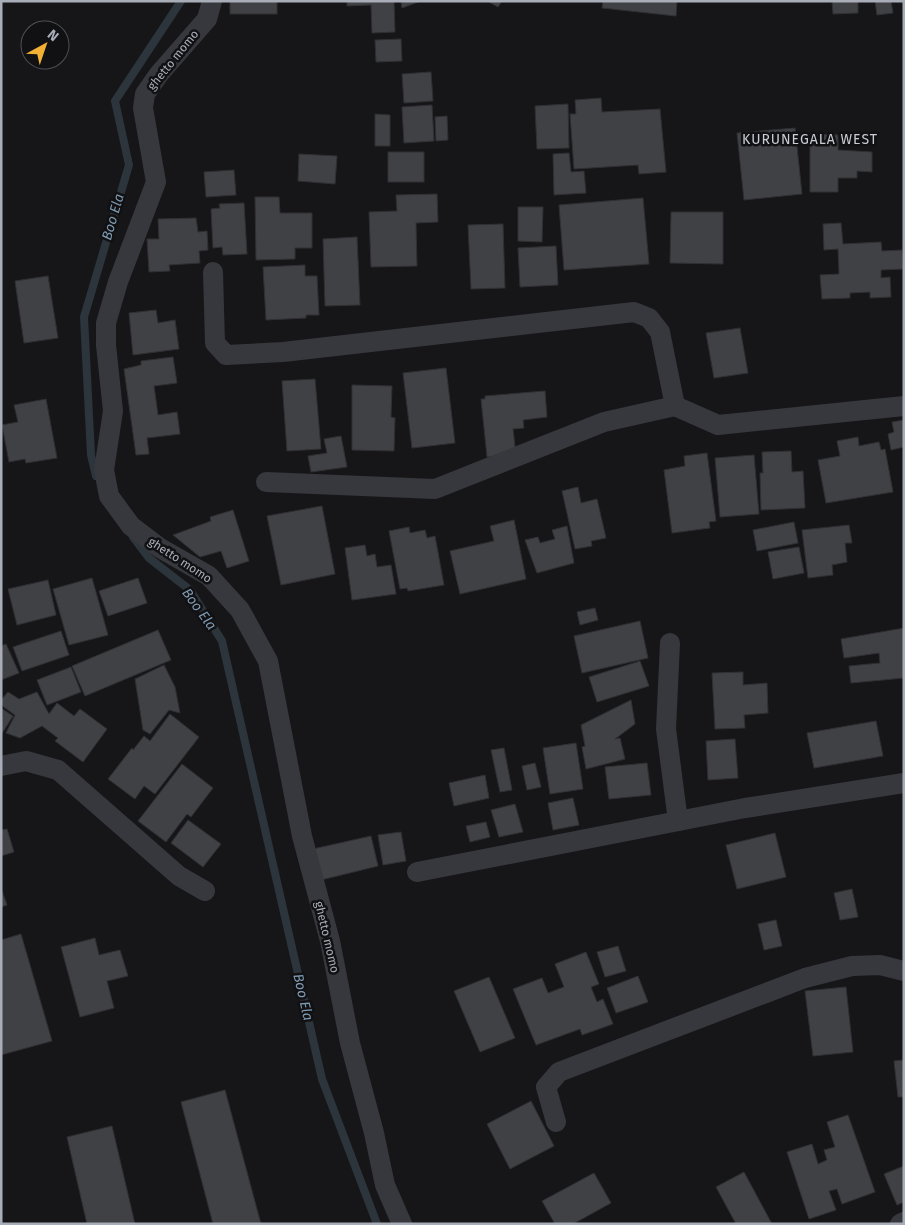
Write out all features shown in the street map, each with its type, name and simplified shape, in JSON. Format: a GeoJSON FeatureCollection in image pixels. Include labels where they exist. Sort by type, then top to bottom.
{"type":"FeatureCollection","features":[{"type":"Feature","properties":{"kind":"street","name":"ghetto momo"},"geometry":{"type":"LineString","coordinates":[[212,1],[207,19],[159,74],[145,94],[143,108],[156,182],[118,282],[106,323],[106,345],[113,411],[104,470],[109,496],[130,526],[160,548],[209,576],[240,610],[268,661],[302,836],[330,941],[350,1042],[374,1133],[385,1185],[402,1224]]}},
{"type":"Feature","properties":{"kind":"street"},"geometry":{"type":"LineString","coordinates":[[212,272],[215,343],[226,355],[283,352],[634,312],[649,318],[660,332],[675,406]]}},
{"type":"Feature","properties":{"kind":"street"},"geometry":{"type":"LineString","coordinates":[[266,482],[435,489],[604,422],[675,406],[718,425],[904,406]]}},
{"type":"Feature","properties":{"kind":"street"},"geometry":{"type":"LineString","coordinates":[[670,643],[666,729],[678,821]]}},
{"type":"Feature","properties":{"kind":"street"},"geometry":{"type":"LineString","coordinates":[[1,766],[26,761],[58,770],[179,876],[205,891]]}},
{"type":"Feature","properties":{"kind":"street"},"geometry":{"type":"LineString","coordinates":[[417,872],[678,821],[904,783]]}},
{"type":"Feature","properties":{"kind":"street"},"geometry":{"type":"LineString","coordinates":[[556,1122],[546,1087],[559,1072],[805,978],[852,966],[880,965],[904,971]]}},
{"type":"Feature","properties":{"kind":"street"},"geometry":{"type":"LineString","coordinates":[[900,1224],[904,1222]]}},
{"type":"Feature","properties":{"kind":"building"},"geometry":{"type":"Polygon","coordinates":[[[230,1],[277,1],[277,14],[230,14],[230,1]]]}},
{"type":"Feature","properties":{"kind":"building"},"geometry":{"type":"Polygon","coordinates":[[[347,1],[394,1],[395,32],[372,33],[371,5],[347,6],[347,1]]]}},
{"type":"Feature","properties":{"kind":"building"},"geometry":{"type":"Polygon","coordinates":[[[401,1],[421,1],[402,8],[401,1]]]}},
{"type":"Feature","properties":{"kind":"building"},"geometry":{"type":"Polygon","coordinates":[[[487,1],[502,1],[498,7],[487,1]]]}},
{"type":"Feature","properties":{"kind":"building"},"geometry":{"type":"Polygon","coordinates":[[[603,1],[677,1],[676,16],[602,8],[603,1]]]}},
{"type":"Feature","properties":{"kind":"building"},"geometry":{"type":"Polygon","coordinates":[[[832,1],[858,1],[858,13],[833,14],[832,1]]]}},
{"type":"Feature","properties":{"kind":"building"},"geometry":{"type":"Polygon","coordinates":[[[875,1],[891,1],[893,13],[877,15],[875,1]]]}},
{"type":"Feature","properties":{"kind":"building"},"geometry":{"type":"Polygon","coordinates":[[[401,39],[402,61],[376,62],[375,40],[401,39]]]}},
{"type":"Feature","properties":{"kind":"building"},"geometry":{"type":"Polygon","coordinates":[[[431,72],[433,101],[404,103],[402,74],[431,72]]]}},
{"type":"Feature","properties":{"kind":"building"},"geometry":{"type":"Polygon","coordinates":[[[601,98],[602,112],[660,109],[666,172],[639,174],[638,165],[574,169],[570,114],[576,114],[575,100],[601,98]]]}},
{"type":"Feature","properties":{"kind":"building"},"geometry":{"type":"Polygon","coordinates":[[[568,104],[569,148],[537,149],[535,106],[568,104]]]}},
{"type":"Feature","properties":{"kind":"building"},"geometry":{"type":"Polygon","coordinates":[[[432,105],[434,141],[404,143],[402,107],[432,105]]]}},
{"type":"Feature","properties":{"kind":"building"},"geometry":{"type":"Polygon","coordinates":[[[375,114],[390,115],[390,146],[375,146],[375,114]]]}},
{"type":"Feature","properties":{"kind":"building"},"geometry":{"type":"Polygon","coordinates":[[[447,116],[448,140],[436,141],[435,117],[447,116]]]}},
{"type":"Feature","properties":{"kind":"building"},"geometry":{"type":"Polygon","coordinates":[[[795,128],[802,194],[744,200],[737,133],[795,128]]]}},
{"type":"Feature","properties":{"kind":"building"},"geometry":{"type":"Polygon","coordinates":[[[810,134],[838,135],[838,150],[872,152],[872,172],[857,171],[857,178],[838,178],[838,192],[810,192],[810,134]]]}},
{"type":"Feature","properties":{"kind":"building"},"geometry":{"type":"Polygon","coordinates":[[[388,152],[424,152],[424,182],[388,182],[388,152]]]}},
{"type":"Feature","properties":{"kind":"building"},"geometry":{"type":"Polygon","coordinates":[[[569,153],[571,172],[584,171],[586,193],[554,195],[553,154],[569,153]]]}},
{"type":"Feature","properties":{"kind":"building"},"geometry":{"type":"Polygon","coordinates":[[[299,154],[337,156],[335,184],[298,181],[299,154]]]}},
{"type":"Feature","properties":{"kind":"building"},"geometry":{"type":"Polygon","coordinates":[[[234,170],[236,195],[206,197],[204,172],[234,170]]]}},
{"type":"Feature","properties":{"kind":"building"},"geometry":{"type":"Polygon","coordinates":[[[437,194],[438,222],[416,223],[417,266],[371,267],[369,212],[397,211],[396,195],[437,194]]]}},
{"type":"Feature","properties":{"kind":"building"},"geometry":{"type":"Polygon","coordinates":[[[255,197],[279,197],[280,213],[312,213],[312,248],[295,248],[295,259],[256,260],[255,197]]]}},
{"type":"Feature","properties":{"kind":"building"},"geometry":{"type":"Polygon","coordinates":[[[643,198],[649,264],[564,270],[559,205],[643,198]]]}},
{"type":"Feature","properties":{"kind":"building"},"geometry":{"type":"Polygon","coordinates":[[[244,203],[247,254],[223,255],[222,247],[213,248],[211,209],[220,208],[219,204],[244,203]]]}},
{"type":"Feature","properties":{"kind":"building"},"geometry":{"type":"Polygon","coordinates":[[[518,207],[543,207],[542,242],[518,241],[518,207]]]}},
{"type":"Feature","properties":{"kind":"building"},"geometry":{"type":"Polygon","coordinates":[[[671,212],[723,212],[723,264],[670,263],[671,212]]]}},
{"type":"Feature","properties":{"kind":"building"},"geometry":{"type":"Polygon","coordinates":[[[196,218],[198,232],[207,231],[208,250],[199,251],[200,263],[169,265],[170,271],[149,272],[147,239],[159,239],[158,219],[196,218]]]}},
{"type":"Feature","properties":{"kind":"building"},"geometry":{"type":"Polygon","coordinates":[[[841,223],[843,244],[881,242],[882,251],[902,250],[903,269],[881,270],[881,278],[890,277],[891,297],[870,298],[870,292],[850,293],[850,298],[822,299],[820,275],[839,274],[838,249],[824,250],[823,224],[841,223]]]}},
{"type":"Feature","properties":{"kind":"building"},"geometry":{"type":"Polygon","coordinates":[[[503,224],[505,288],[471,289],[468,225],[503,224]]]}},
{"type":"Feature","properties":{"kind":"building"},"geometry":{"type":"Polygon","coordinates":[[[357,237],[360,305],[325,306],[323,239],[357,237]]]}},
{"type":"Feature","properties":{"kind":"building"},"geometry":{"type":"Polygon","coordinates":[[[556,246],[558,285],[520,287],[518,248],[556,246]]]}},
{"type":"Feature","properties":{"kind":"building"},"geometry":{"type":"Polygon","coordinates":[[[305,265],[305,276],[317,276],[319,315],[306,315],[306,318],[266,320],[263,267],[305,265]]]}},
{"type":"Feature","properties":{"kind":"building"},"geometry":{"type":"Polygon","coordinates":[[[48,276],[58,338],[24,343],[15,281],[48,276]]]}},
{"type":"Feature","properties":{"kind":"building"},"geometry":{"type":"Polygon","coordinates":[[[156,310],[158,323],[175,320],[179,349],[133,355],[129,313],[156,310]]]}},
{"type":"Feature","properties":{"kind":"building"},"geometry":{"type":"Polygon","coordinates":[[[740,328],[748,373],[714,378],[706,333],[740,328]]]}},
{"type":"Feature","properties":{"kind":"building"},"geometry":{"type":"Polygon","coordinates":[[[173,357],[177,383],[154,386],[158,415],[177,412],[180,434],[147,438],[149,454],[136,455],[124,369],[141,365],[141,361],[173,357]]]}},
{"type":"Feature","properties":{"kind":"building"},"geometry":{"type":"Polygon","coordinates":[[[446,368],[455,443],[412,448],[403,373],[446,368]]]}},
{"type":"Feature","properties":{"kind":"building"},"geometry":{"type":"Polygon","coordinates":[[[315,379],[321,449],[287,451],[282,381],[315,379]]]}},
{"type":"Feature","properties":{"kind":"building"},"geometry":{"type":"Polygon","coordinates":[[[352,385],[392,386],[391,417],[395,418],[394,451],[352,450],[352,385]]]}},
{"type":"Feature","properties":{"kind":"building"},"geometry":{"type":"Polygon","coordinates":[[[545,391],[547,417],[523,420],[524,428],[513,429],[516,455],[487,457],[481,399],[485,399],[485,396],[545,391]]]}},
{"type":"Feature","properties":{"kind":"building"},"geometry":{"type":"Polygon","coordinates":[[[46,399],[57,458],[26,463],[25,459],[9,462],[2,425],[18,422],[14,405],[46,399]]]}},
{"type":"Feature","properties":{"kind":"building"},"geometry":{"type":"Polygon","coordinates":[[[904,420],[904,447],[891,450],[888,434],[894,432],[892,422],[904,420]]]}},
{"type":"Feature","properties":{"kind":"building"},"geometry":{"type":"Polygon","coordinates":[[[341,436],[347,467],[311,472],[308,456],[327,453],[324,439],[341,436]]]}},
{"type":"Feature","properties":{"kind":"building"},"geometry":{"type":"Polygon","coordinates":[[[858,437],[859,446],[879,442],[881,450],[885,449],[893,492],[826,503],[818,460],[840,456],[837,441],[858,437]]]}},
{"type":"Feature","properties":{"kind":"building"},"geometry":{"type":"Polygon","coordinates":[[[791,451],[792,472],[803,471],[805,508],[761,510],[760,473],[763,473],[762,452],[791,451]]]}},
{"type":"Feature","properties":{"kind":"building"},"geometry":{"type":"Polygon","coordinates":[[[707,453],[716,521],[709,522],[710,528],[672,533],[664,470],[685,466],[684,456],[707,453]]]}},
{"type":"Feature","properties":{"kind":"building"},"geometry":{"type":"Polygon","coordinates":[[[754,455],[759,514],[720,517],[715,458],[754,455]]]}},
{"type":"Feature","properties":{"kind":"building"},"geometry":{"type":"Polygon","coordinates":[[[578,487],[581,503],[597,499],[606,538],[591,541],[592,546],[575,549],[562,491],[578,487]]]}},
{"type":"Feature","properties":{"kind":"building"},"geometry":{"type":"Polygon","coordinates":[[[322,506],[335,574],[281,585],[267,516],[322,506]]]}},
{"type":"Feature","properties":{"kind":"building"},"geometry":{"type":"Polygon","coordinates":[[[233,510],[249,561],[227,568],[221,551],[200,557],[173,535],[211,521],[210,517],[233,510]]]}},
{"type":"Feature","properties":{"kind":"building"},"geometry":{"type":"Polygon","coordinates":[[[514,520],[526,579],[460,594],[450,551],[494,541],[490,526],[514,520]]]}},
{"type":"Feature","properties":{"kind":"building"},"geometry":{"type":"Polygon","coordinates":[[[794,522],[798,543],[757,551],[753,530],[794,522]]]}},
{"type":"Feature","properties":{"kind":"building"},"geometry":{"type":"Polygon","coordinates":[[[849,525],[852,543],[845,543],[847,562],[832,565],[833,575],[808,578],[802,530],[849,525]]]}},
{"type":"Feature","properties":{"kind":"building"},"geometry":{"type":"Polygon","coordinates":[[[567,526],[574,563],[537,573],[525,540],[538,537],[540,543],[555,539],[552,530],[567,526]]]}},
{"type":"Feature","properties":{"kind":"building"},"geometry":{"type":"Polygon","coordinates":[[[409,527],[410,533],[425,530],[427,538],[435,536],[444,585],[408,591],[407,588],[400,589],[389,531],[409,527]]]}},
{"type":"Feature","properties":{"kind":"building"},"geometry":{"type":"Polygon","coordinates":[[[365,545],[367,556],[375,554],[377,567],[391,565],[396,594],[352,600],[345,548],[365,545]]]}},
{"type":"Feature","properties":{"kind":"building"},"geometry":{"type":"Polygon","coordinates":[[[799,547],[804,573],[773,579],[768,552],[799,547]]]}},
{"type":"Feature","properties":{"kind":"building"},"geometry":{"type":"Polygon","coordinates":[[[92,578],[108,635],[69,645],[53,589],[92,578]]]}},
{"type":"Feature","properties":{"kind":"building"},"geometry":{"type":"Polygon","coordinates":[[[138,578],[147,603],[108,616],[99,591],[138,578]]]}},
{"type":"Feature","properties":{"kind":"building"},"geometry":{"type":"Polygon","coordinates":[[[48,580],[56,615],[17,625],[8,589],[48,580]]]}},
{"type":"Feature","properties":{"kind":"building"},"geometry":{"type":"Polygon","coordinates":[[[595,608],[598,620],[580,625],[577,612],[595,608]]]}},
{"type":"Feature","properties":{"kind":"building"},"geometry":{"type":"Polygon","coordinates":[[[640,621],[648,658],[582,673],[574,636],[640,621]]]}},
{"type":"Feature","properties":{"kind":"building"},"geometry":{"type":"Polygon","coordinates":[[[904,628],[904,678],[851,683],[849,666],[880,663],[879,653],[844,658],[841,639],[904,628]]]}},
{"type":"Feature","properties":{"kind":"building"},"geometry":{"type":"Polygon","coordinates":[[[158,630],[171,660],[85,696],[72,666],[158,630]]]}},
{"type":"Feature","properties":{"kind":"building"},"geometry":{"type":"Polygon","coordinates":[[[61,631],[69,655],[22,671],[13,647],[61,631]]]}},
{"type":"Feature","properties":{"kind":"building"},"geometry":{"type":"Polygon","coordinates":[[[6,644],[19,673],[1,680],[1,646],[6,644]]]}},
{"type":"Feature","properties":{"kind":"building"},"geometry":{"type":"Polygon","coordinates":[[[640,661],[649,686],[597,702],[589,677],[640,661]]]}},
{"type":"Feature","properties":{"kind":"building"},"geometry":{"type":"Polygon","coordinates":[[[164,665],[175,687],[180,713],[169,710],[150,734],[143,730],[135,679],[164,665]]]}},
{"type":"Feature","properties":{"kind":"building"},"geometry":{"type":"Polygon","coordinates":[[[71,667],[81,692],[47,705],[37,680],[71,667]]]}},
{"type":"Feature","properties":{"kind":"building"},"geometry":{"type":"Polygon","coordinates":[[[743,672],[743,685],[767,683],[768,713],[744,715],[745,728],[715,729],[712,673],[743,672]]]}},
{"type":"Feature","properties":{"kind":"building"},"geometry":{"type":"Polygon","coordinates":[[[8,692],[19,699],[37,692],[49,714],[57,703],[74,716],[80,709],[107,729],[83,762],[55,741],[58,738],[42,726],[20,738],[6,733],[15,715],[1,705],[1,700],[8,692]]]}},
{"type":"Feature","properties":{"kind":"building"},"geometry":{"type":"Polygon","coordinates":[[[631,700],[635,724],[615,739],[620,738],[625,759],[586,769],[582,747],[585,746],[581,725],[631,700]]]}},
{"type":"Feature","properties":{"kind":"building"},"geometry":{"type":"Polygon","coordinates":[[[1,708],[13,716],[1,735],[1,708]]]}},
{"type":"Feature","properties":{"kind":"building"},"geometry":{"type":"Polygon","coordinates":[[[170,714],[199,737],[155,794],[144,786],[135,799],[108,779],[144,736],[150,741],[170,714]]]}},
{"type":"Feature","properties":{"kind":"building"},"geometry":{"type":"Polygon","coordinates":[[[876,721],[883,756],[814,768],[807,733],[876,721]]]}},
{"type":"Feature","properties":{"kind":"building"},"geometry":{"type":"Polygon","coordinates":[[[735,739],[738,778],[708,780],[706,741],[735,739]]]}},
{"type":"Feature","properties":{"kind":"building"},"geometry":{"type":"Polygon","coordinates":[[[576,743],[583,789],[550,794],[543,748],[576,743]]]}},
{"type":"Feature","properties":{"kind":"building"},"geometry":{"type":"Polygon","coordinates":[[[504,748],[512,790],[500,792],[491,750],[504,748]]]}},
{"type":"Feature","properties":{"kind":"building"},"geometry":{"type":"Polygon","coordinates":[[[535,763],[541,787],[527,790],[522,766],[535,763]]]}},
{"type":"Feature","properties":{"kind":"building"},"geometry":{"type":"Polygon","coordinates":[[[647,763],[651,795],[609,799],[605,767],[647,763]]]}},
{"type":"Feature","properties":{"kind":"building"},"geometry":{"type":"Polygon","coordinates":[[[182,764],[213,788],[191,817],[187,814],[166,842],[138,821],[182,764]]]}},
{"type":"Feature","properties":{"kind":"building"},"geometry":{"type":"Polygon","coordinates":[[[485,775],[489,798],[454,806],[449,783],[485,775]]]}},
{"type":"Feature","properties":{"kind":"building"},"geometry":{"type":"Polygon","coordinates":[[[573,798],[579,825],[553,830],[548,803],[573,798]]]}},
{"type":"Feature","properties":{"kind":"building"},"geometry":{"type":"Polygon","coordinates":[[[515,804],[523,832],[499,837],[491,810],[515,804]]]}},
{"type":"Feature","properties":{"kind":"building"},"geometry":{"type":"Polygon","coordinates":[[[188,820],[221,844],[203,867],[171,843],[188,820]]]}},
{"type":"Feature","properties":{"kind":"building"},"geometry":{"type":"Polygon","coordinates":[[[486,822],[490,837],[470,842],[466,826],[486,822]]]}},
{"type":"Feature","properties":{"kind":"building"},"geometry":{"type":"Polygon","coordinates":[[[7,829],[14,852],[1,856],[1,830],[7,829]]]}},
{"type":"Feature","properties":{"kind":"building"},"geometry":{"type":"Polygon","coordinates":[[[401,832],[406,861],[383,865],[378,835],[401,832]]]}},
{"type":"Feature","properties":{"kind":"building"},"geometry":{"type":"Polygon","coordinates":[[[775,833],[786,877],[737,889],[726,845],[775,833]]]}},
{"type":"Feature","properties":{"kind":"building"},"geometry":{"type":"Polygon","coordinates":[[[371,836],[378,866],[321,880],[313,849],[371,836]]]}},
{"type":"Feature","properties":{"kind":"building"},"geometry":{"type":"Polygon","coordinates":[[[1,888],[7,905],[1,907],[1,888]]]}},
{"type":"Feature","properties":{"kind":"building"},"geometry":{"type":"Polygon","coordinates":[[[852,889],[858,917],[840,920],[834,893],[852,889]]]}},
{"type":"Feature","properties":{"kind":"building"},"geometry":{"type":"Polygon","coordinates":[[[776,920],[782,946],[764,950],[758,924],[776,920]]]}},
{"type":"Feature","properties":{"kind":"building"},"geometry":{"type":"Polygon","coordinates":[[[21,934],[52,1041],[1,1055],[1,940],[21,934]]]}},
{"type":"Feature","properties":{"kind":"building"},"geometry":{"type":"Polygon","coordinates":[[[95,938],[99,955],[120,950],[128,976],[107,981],[114,1008],[80,1017],[61,947],[95,938]]]}},
{"type":"Feature","properties":{"kind":"building"},"geometry":{"type":"Polygon","coordinates":[[[618,946],[626,971],[605,977],[597,952],[618,946]]]}},
{"type":"Feature","properties":{"kind":"building"},"geometry":{"type":"Polygon","coordinates":[[[586,952],[599,984],[591,987],[597,1002],[603,999],[613,1024],[582,1035],[580,1029],[536,1045],[513,989],[542,978],[548,993],[564,987],[555,964],[586,952]]]}},
{"type":"Feature","properties":{"kind":"building"},"geometry":{"type":"Polygon","coordinates":[[[638,976],[648,1002],[616,1013],[607,988],[638,976]]]}},
{"type":"Feature","properties":{"kind":"building"},"geometry":{"type":"Polygon","coordinates":[[[489,977],[515,1038],[480,1052],[454,991],[489,977]]]}},
{"type":"Feature","properties":{"kind":"building"},"geometry":{"type":"Polygon","coordinates":[[[846,987],[853,1052],[813,1056],[805,991],[846,987]]]}},
{"type":"Feature","properties":{"kind":"building"},"geometry":{"type":"Polygon","coordinates":[[[904,1060],[904,1097],[898,1097],[894,1061],[904,1060]]]}},
{"type":"Feature","properties":{"kind":"building"},"geometry":{"type":"Polygon","coordinates":[[[225,1090],[261,1224],[213,1224],[181,1102],[225,1090]]]}},
{"type":"Feature","properties":{"kind":"building"},"geometry":{"type":"Polygon","coordinates":[[[531,1101],[554,1146],[510,1169],[487,1124],[531,1101]]]}},
{"type":"Feature","properties":{"kind":"building"},"geometry":{"type":"Polygon","coordinates":[[[848,1115],[875,1192],[842,1204],[837,1189],[829,1191],[836,1210],[809,1219],[787,1152],[812,1144],[818,1164],[827,1160],[824,1150],[835,1147],[827,1122],[848,1115]]]}},
{"type":"Feature","properties":{"kind":"building"},"geometry":{"type":"Polygon","coordinates":[[[112,1126],[135,1224],[87,1224],[67,1137],[112,1126]]]}},
{"type":"Feature","properties":{"kind":"building"},"geometry":{"type":"Polygon","coordinates":[[[904,1166],[904,1202],[897,1205],[884,1174],[904,1166]]]}},
{"type":"Feature","properties":{"kind":"building"},"geometry":{"type":"Polygon","coordinates":[[[744,1172],[772,1224],[736,1224],[716,1187],[744,1172]]]}},
{"type":"Feature","properties":{"kind":"building"},"geometry":{"type":"Polygon","coordinates":[[[594,1173],[611,1203],[573,1224],[555,1224],[542,1201],[594,1173]]]}},
{"type":"Feature","properties":{"kind":"waterway","name":"Boo Ela"},"geometry":{"type":"LineString","coordinates":[[96,476],[91,455],[84,317],[129,165],[115,101],[181,1]]}},
{"type":"Feature","properties":{"kind":"waterway","name":"Boo Ela"},"geometry":{"type":"LineString","coordinates":[[133,537],[149,558],[190,590],[222,641],[322,1079],[377,1224]]}},
{"type":"Feature","properties":{"kind":"district","name":"KURUNEGALA WEST"},"geometry":{"type":"Point","coordinates":[810,139]}}]}
